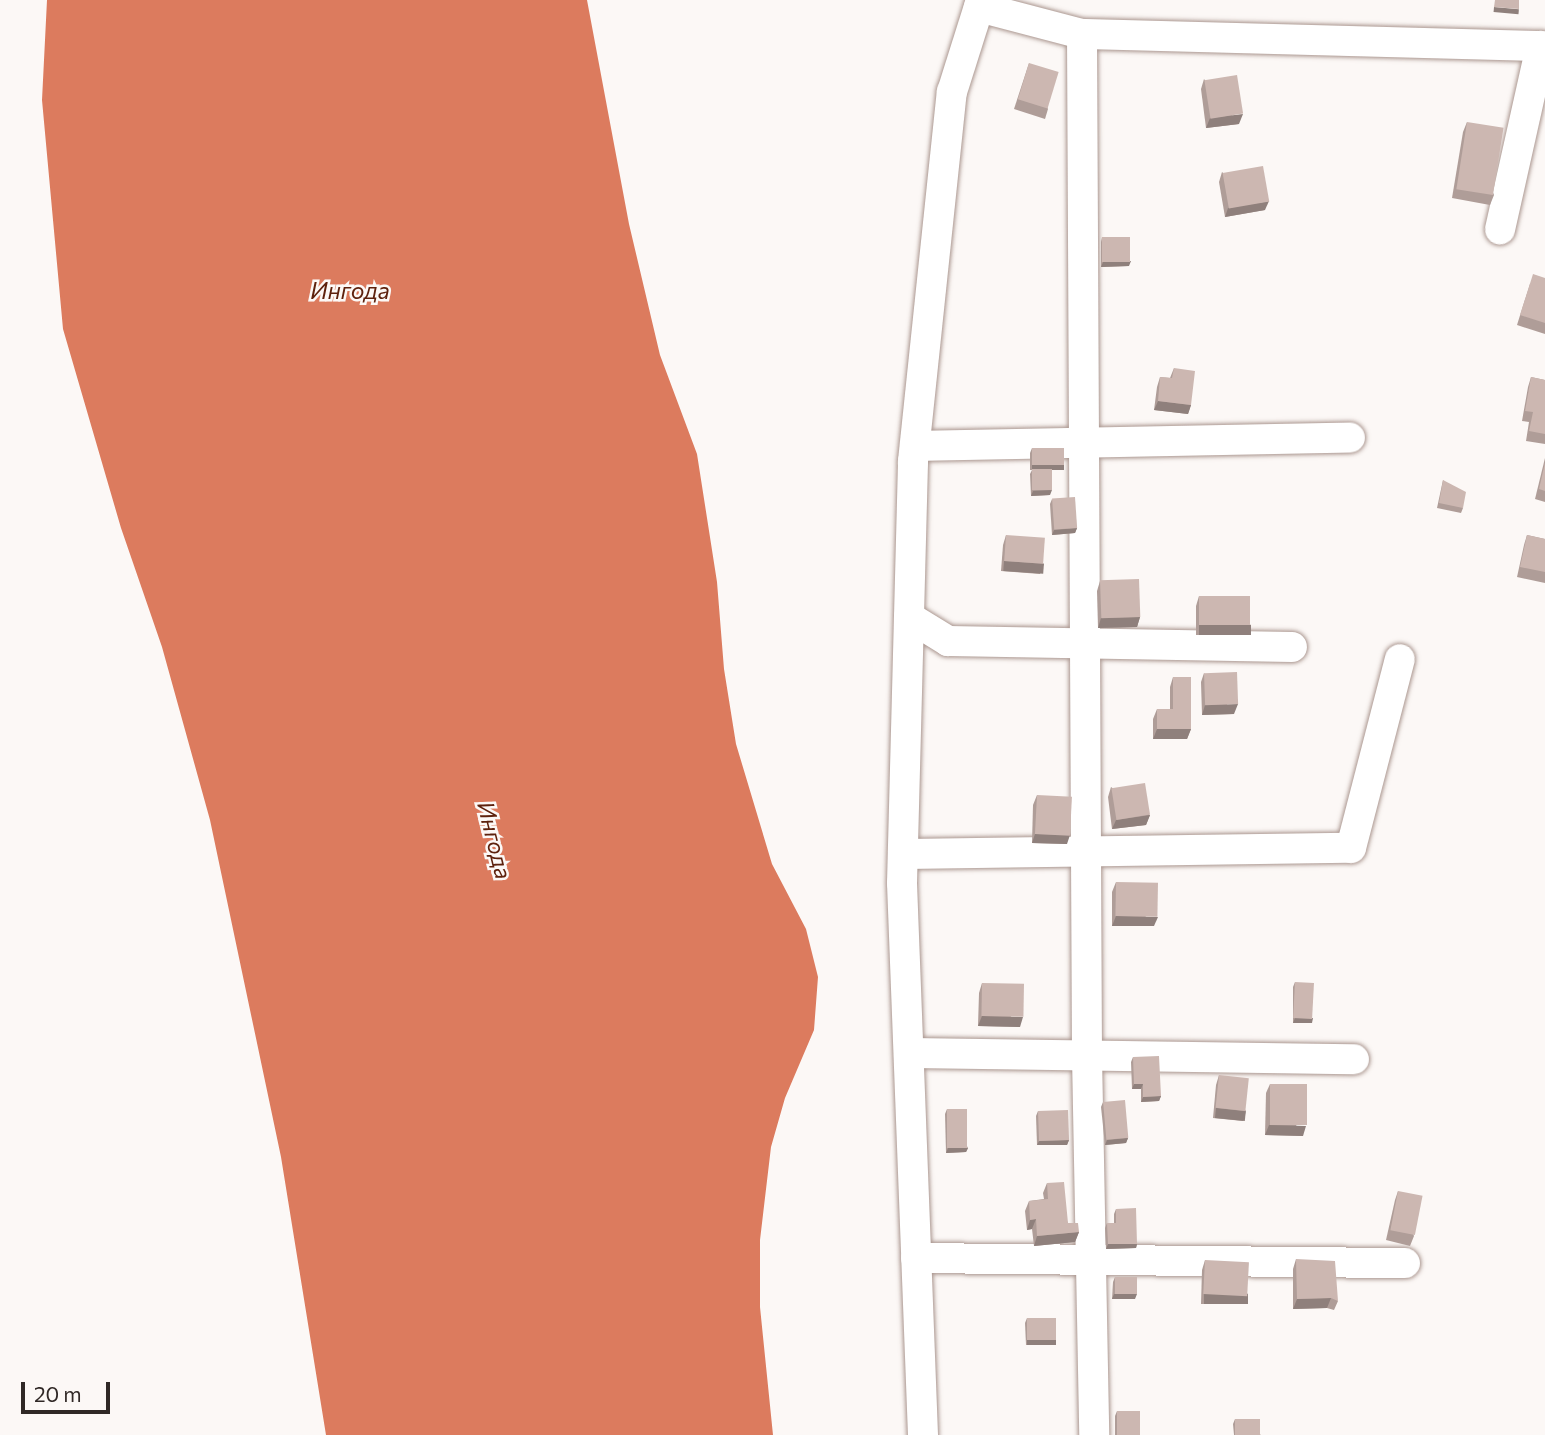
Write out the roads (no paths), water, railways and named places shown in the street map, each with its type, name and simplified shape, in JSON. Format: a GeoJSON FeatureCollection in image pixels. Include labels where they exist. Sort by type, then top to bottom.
{"type":"FeatureCollection","features":[{"type":"Feature","properties":{"kind":"street"},"geometry":{"type":"LineString","coordinates":[[923,1435],[903,854],[915,446],[952,92],[980,3],[1083,34],[1543,40],[1500,229]]}},
{"type":"Feature","properties":{"kind":"street"},"geometry":{"type":"LineString","coordinates":[[1083,34],[1087,1056],[1093,1260],[1094,1435]]}},
{"type":"Feature","properties":{"kind":"street"},"geometry":{"type":"LineString","coordinates":[[915,446],[1350,438]]}},
{"type":"Feature","properties":{"kind":"street"},"geometry":{"type":"LineString","coordinates":[[909,617],[948,641],[1292,647]]}},
{"type":"Feature","properties":{"kind":"street"},"geometry":{"type":"LineString","coordinates":[[903,854],[1351,848],[1399,659]]}},
{"type":"Feature","properties":{"kind":"street"},"geometry":{"type":"LineString","coordinates":[[909,1053],[1354,1059]]}},
{"type":"Feature","properties":{"kind":"street"},"geometry":{"type":"LineString","coordinates":[[916,1258],[1405,1263]]}},
{"type":"Feature","properties":{"kind":"water","name":"Ингода"},"geometry":{"type":"Polygon","coordinates":[[[47,0],[587,0],[629,224],[660,355],[697,454],[717,582],[724,669],[736,744],[772,864],[806,929],[818,977],[814,1030],[785,1098],[771,1147],[760,1240],[760,1307],[773,1435],[326,1435],[281,1157],[210,820],[162,647],[121,528],[63,329],[42,100],[47,0]]]}}]}
